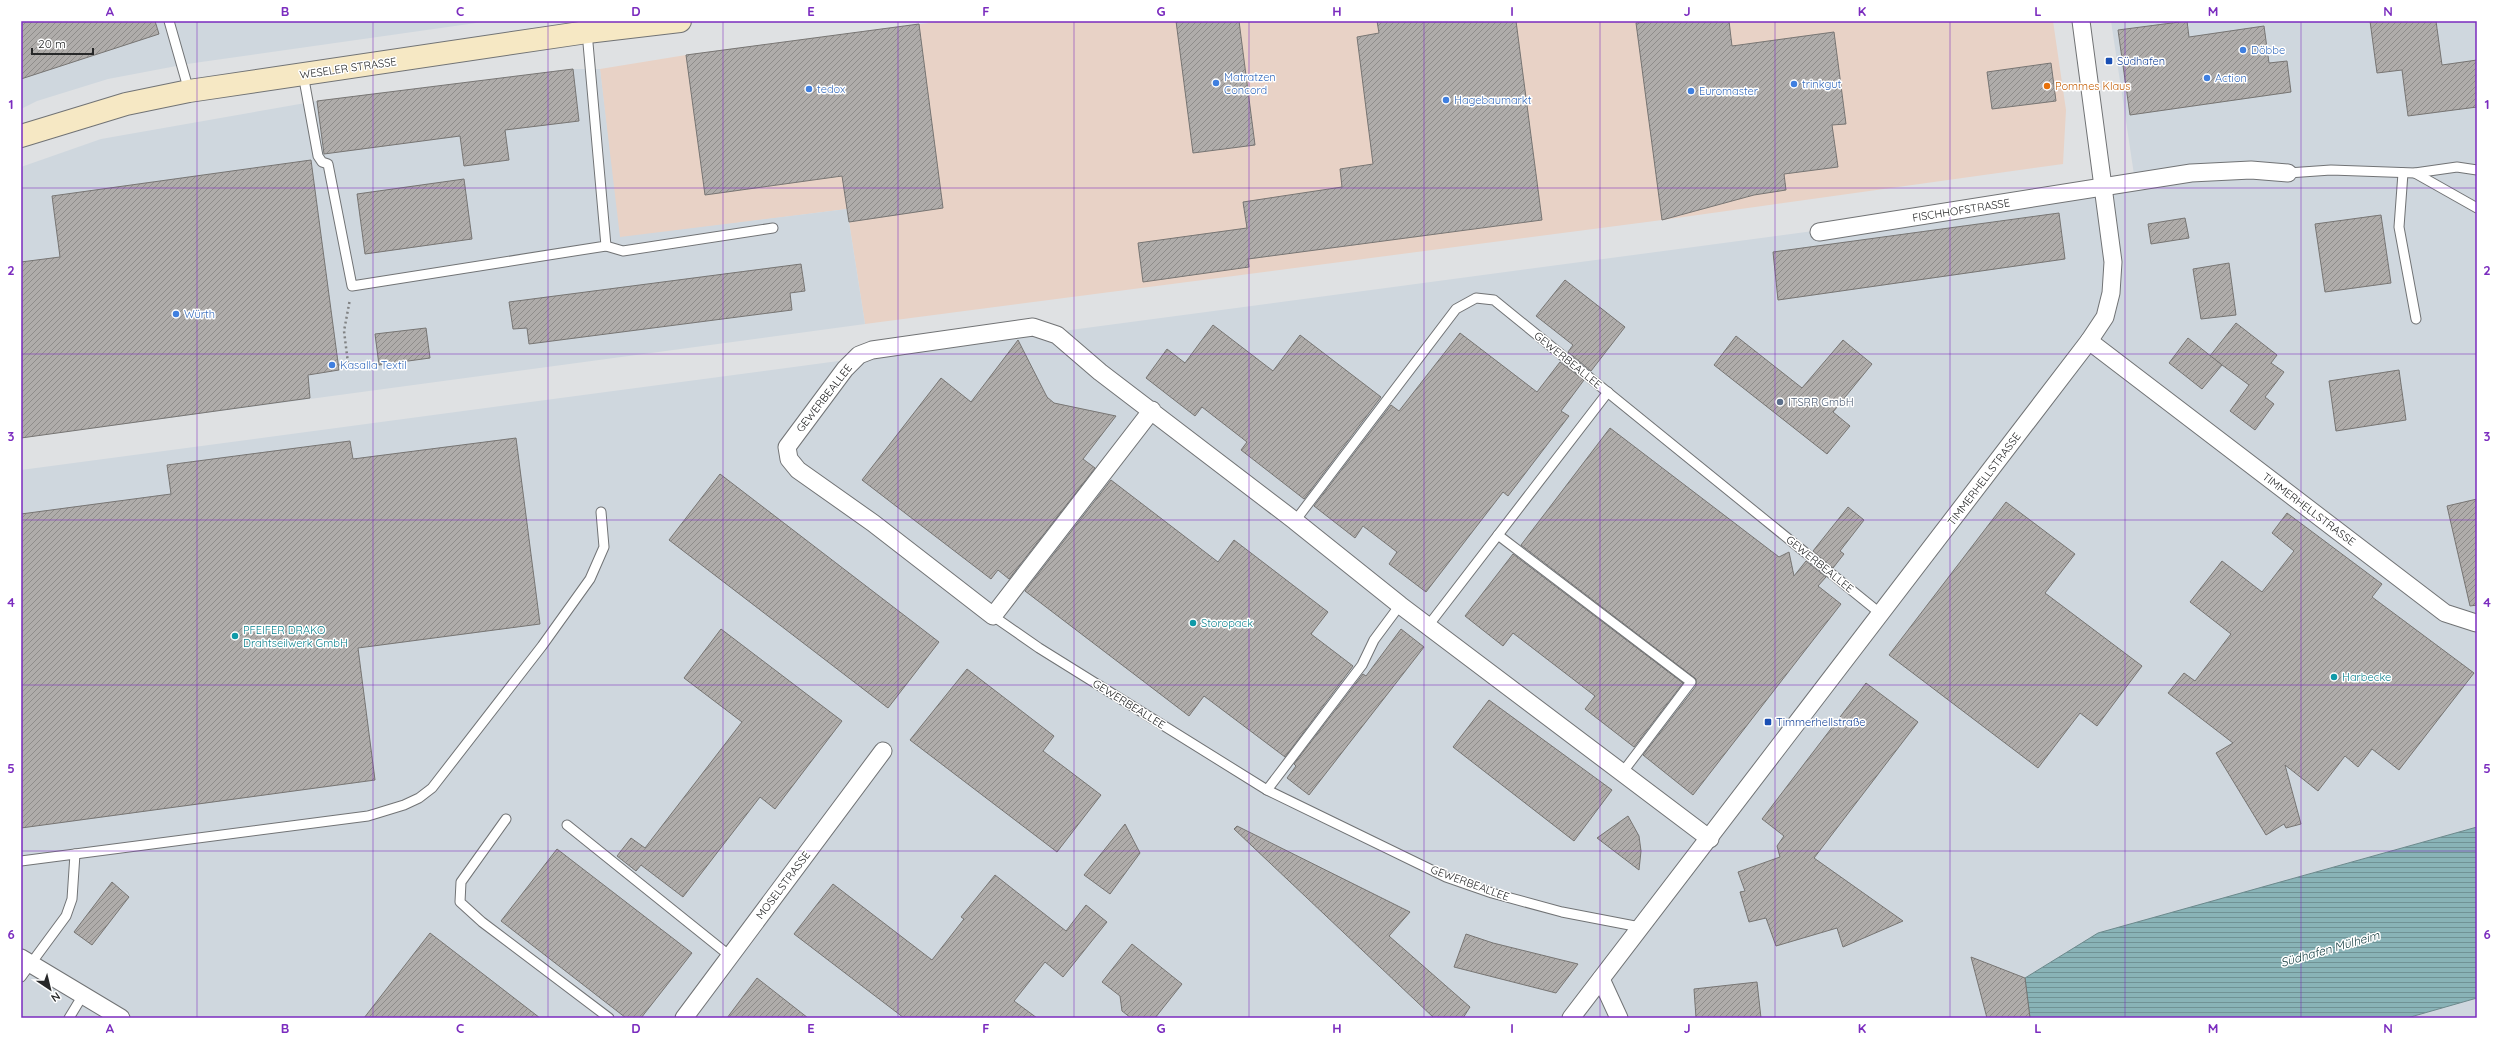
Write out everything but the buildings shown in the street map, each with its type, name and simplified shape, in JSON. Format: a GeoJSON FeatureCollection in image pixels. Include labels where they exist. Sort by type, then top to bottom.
{"type":"FeatureCollection","features":[{"type":"Feature","properties":{"kind":"main road","name":"WESELER STRASSE"},"geometry":{"type":"LineString","coordinates":[[21,136],[126,104],[189,91],[587,32],[658,22],[680,21]]}},
{"type":"Feature","properties":{"kind":"street","name":"TIMMERHELLSTRASSE"},"geometry":{"type":"LineString","coordinates":[[1572,1018],[2089,341],[2105,317],[2111,293],[2113,262],[2081,21]]}},
{"type":"Feature","properties":{"kind":"street"},"geometry":{"type":"LineString","coordinates":[[2104,188],[2191,173],[2251,170],[2288,173]]}},
{"type":"Feature","properties":{"kind":"street","name":"FISCHHOFSTRASSE"},"geometry":{"type":"LineString","coordinates":[[1819,232],[2104,188]]}},
{"type":"Feature","properties":{"kind":"street","name":"GEWERBEALLEE"},"geometry":{"type":"LineString","coordinates":[[993,616],[873,523],[798,470],[789,458],[787,448],[845,369],[859,354],[872,350],[1034,327],[1057,335],[1400,605],[1710,839]]}},
{"type":"Feature","properties":{"kind":"street","name":"TIMMERHELLSTRASSE"},"geometry":{"type":"LineString","coordinates":[[2089,341],[2445,613],[2476,623]]}},
{"type":"Feature","properties":{"kind":"street"},"geometry":{"type":"LineString","coordinates":[[993,616],[1152,410]]}},
{"type":"Feature","properties":{"kind":"street","name":"MOSELSTRASSE"},"geometry":{"type":"LineString","coordinates":[[684,1018],[883,751]]}},
{"type":"Feature","properties":{"kind":"street"},"geometry":{"type":"LineString","coordinates":[[24,966],[83,995],[121,1018]]}},
{"type":"Feature","properties":{"kind":"street"},"geometry":{"type":"LineString","coordinates":[[1602,979],[1620,1018]]}},
{"type":"Feature","properties":{"kind":"lane"},"geometry":{"type":"LineString","coordinates":[[169,21],[189,91]]}},
{"type":"Feature","properties":{"kind":"lane"},"geometry":{"type":"LineString","coordinates":[[587,32],[606,246]]}},
{"type":"Feature","properties":{"kind":"lane"},"geometry":{"type":"LineString","coordinates":[[303,74],[318,156],[322,162],[328,164],[352,286],[606,246],[623,251],[773,228]]}},
{"type":"Feature","properties":{"kind":"lane"},"geometry":{"type":"LineString","coordinates":[[2288,173],[2331,170],[2415,173],[2457,167],[2477,170]]}},
{"type":"Feature","properties":{"kind":"lane"},"geometry":{"type":"LineString","coordinates":[[2404,173],[2399,227],[2416,319]]}},
{"type":"Feature","properties":{"kind":"lane"},"geometry":{"type":"LineString","coordinates":[[2415,173],[2477,208]]}},
{"type":"Feature","properties":{"kind":"lane","name":"GEWERBEALLEE"},"geometry":{"type":"LineString","coordinates":[[1295,521],[1456,309],[1476,298],[1494,300],[1880,614]]}},
{"type":"Feature","properties":{"kind":"lane"},"geometry":{"type":"LineString","coordinates":[[1428,626],[1608,392]]}},
{"type":"Feature","properties":{"kind":"lane"},"geometry":{"type":"LineString","coordinates":[[21,861],[368,816],[419,798],[432,788],[542,646],[590,579],[604,547],[601,512]]}},
{"type":"Feature","properties":{"kind":"lane"},"geometry":{"type":"LineString","coordinates":[[1498,535],[1691,682],[1622,773]]}},
{"type":"Feature","properties":{"kind":"lane"},"geometry":{"type":"LineString","coordinates":[[1267,790],[1362,665],[1374,640],[1400,605]]}},
{"type":"Feature","properties":{"kind":"lane","name":"GEWERBEALLEE"},"geometry":{"type":"LineString","coordinates":[[993,616],[1039,648],[1267,790],[1446,877],[1492,893],[1562,912],[1640,927]]}},
{"type":"Feature","properties":{"kind":"lane"},"geometry":{"type":"LineString","coordinates":[[506,819],[461,882],[460,902],[482,922],[609,1018]]}},
{"type":"Feature","properties":{"kind":"lane"},"geometry":{"type":"LineString","coordinates":[[567,825],[730,956]]}},
{"type":"Feature","properties":{"kind":"lane"},"geometry":{"type":"LineString","coordinates":[[24,966],[66,916],[72,899],[75,854]]}},
{"type":"Feature","properties":{"kind":"lane"},"geometry":{"type":"LineString","coordinates":[[69,1018],[83,995]]}},
{"type":"Feature","properties":{"kind":"path"},"geometry":{"type":"LineString","coordinates":[[338,365],[348,364],[344,331],[352,286]]}},
{"type":"Feature","properties":{"kind":"shaded area"},"geometry":{"type":"Polygon","coordinates":[[[21,21],[490,21],[187,64],[108,79],[37,101],[21,109],[21,21]]]}},
{"type":"Feature","properties":{"kind":"shaded area"},"geometry":{"type":"Polygon","coordinates":[[[944,21],[2053,21],[2066,110],[2063,164],[1662,220],[865,324],[847,209],[619,238],[600,69],[686,55],[944,21]]]}},
{"type":"Feature","properties":{"kind":"shaded area"},"geometry":{"type":"Polygon","coordinates":[[[2111,21],[2477,21],[2477,827],[2098,933],[2030,1018],[21,1018],[21,470],[2136,188],[2111,21]]]}},
{"type":"Feature","properties":{"kind":"shaded area"},"geometry":{"type":"Polygon","coordinates":[[[573,69],[600,69],[620,237],[847,209],[865,324],[21,438],[21,167],[101,139],[317,101],[573,69]]]}},
{"type":"Feature","properties":{"kind":"shaded area"},"geometry":{"type":"Polygon","coordinates":[[[2477,998],[2477,1018],[2407,1018],[2477,998]]]}},
{"type":"Feature","properties":{"kind":"water","name":"Südhafen Mülheim"},"geometry":{"type":"Polygon","coordinates":[[[2477,827],[2477,998],[2407,1018],[2030,1018],[2025,978],[2098,933],[2477,827]]]}},
{"type":"Feature","properties":{"kind":"place","name":"Döbbe"},"geometry":{"type":"Point","coordinates":[2243,50]}},
{"type":"Feature","properties":{"kind":"place","name":"Südhafen"},"geometry":{"type":"Point","coordinates":[2109,61]}},
{"type":"Feature","properties":{"kind":"place","name":"Action"},"geometry":{"type":"Point","coordinates":[2207,78]}},
{"type":"Feature","properties":{"kind":"place","name":"Matratzen Concord"},"geometry":{"type":"Point","coordinates":[1216,83]}},
{"type":"Feature","properties":{"kind":"place","name":"trinkgut"},"geometry":{"type":"Point","coordinates":[1794,84]}},
{"type":"Feature","properties":{"kind":"place","name":"Pommes Klaus"},"geometry":{"type":"Point","coordinates":[2047,86]}},
{"type":"Feature","properties":{"kind":"place","name":"tedox"},"geometry":{"type":"Point","coordinates":[809,89]}},
{"type":"Feature","properties":{"kind":"place","name":"Euromaster"},"geometry":{"type":"Point","coordinates":[1691,91]}},
{"type":"Feature","properties":{"kind":"place","name":"Hagebaumarkt"},"geometry":{"type":"Point","coordinates":[1446,100]}},
{"type":"Feature","properties":{"kind":"place","name":"Würth"},"geometry":{"type":"Point","coordinates":[176,314]}},
{"type":"Feature","properties":{"kind":"place","name":"Kasalla Textil"},"geometry":{"type":"Point","coordinates":[332,365]}},
{"type":"Feature","properties":{"kind":"place","name":"ITSRR GmbH"},"geometry":{"type":"Point","coordinates":[1780,402]}},
{"type":"Feature","properties":{"kind":"place","name":"Storopack"},"geometry":{"type":"Point","coordinates":[1193,623]}},
{"type":"Feature","properties":{"kind":"place","name":"PFEIFER DRAKO Drahtseilwerk GmbH"},"geometry":{"type":"Point","coordinates":[235,636]}},
{"type":"Feature","properties":{"kind":"place","name":"Harbecke"},"geometry":{"type":"Point","coordinates":[2334,677]}},
{"type":"Feature","properties":{"kind":"place","name":"Timmerhellstraße"},"geometry":{"type":"Point","coordinates":[1768,722]}}]}
